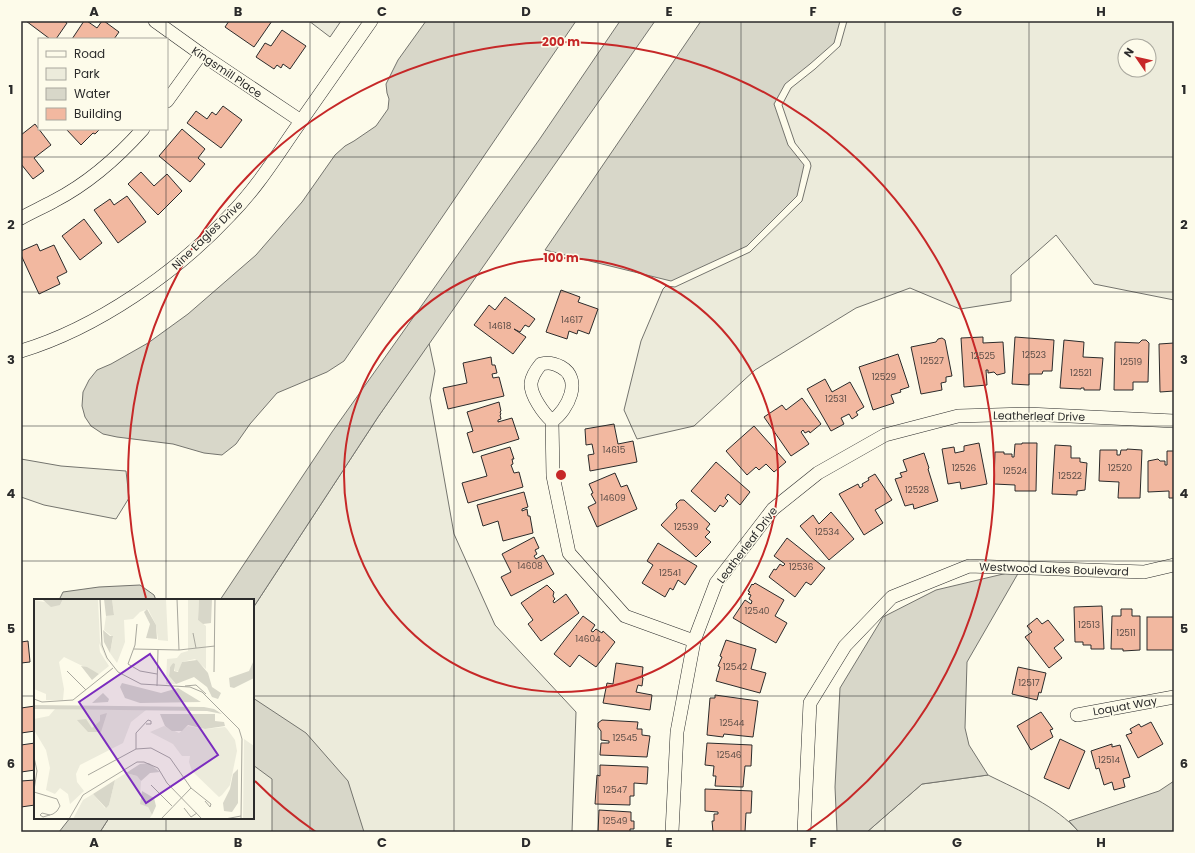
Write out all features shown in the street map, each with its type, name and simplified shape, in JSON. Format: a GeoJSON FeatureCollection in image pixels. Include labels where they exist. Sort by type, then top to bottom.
{"type":"FeatureCollection","features":[{"type":"Feature","properties":{"kind":"street","name":"Kingsmill Place"},"geometry":{"type":"LineString","coordinates":[[155,21],[201,54],[301,121]]}},
{"type":"Feature","properties":{"kind":"street","name":"Nine Eagles Drive"},"geometry":{"type":"LineString","coordinates":[[21,351],[67,333],[100,316],[139,292],[172,269],[230,215],[259,182],[371,21]]}},
{"type":"Feature","properties":{"kind":"street"},"geometry":{"type":"LineString","coordinates":[[168,100],[201,54]]}},
{"type":"Feature","properties":{"kind":"street"},"geometry":{"type":"LineString","coordinates":[[21,218],[56,201],[88,179],[129,144],[142,130]]}},
{"type":"Feature","properties":{"kind":"street","name":"Leatherleaf Drive"},"geometry":{"type":"LineString","coordinates":[[672,832],[677,732],[694,641],[716,584],[773,509],[818,473],[885,435],[958,416],[1028,414],[1174,421]]}},
{"type":"Feature","properties":{"kind":"street"},"geometry":{"type":"LineString","coordinates":[[552,421],[552,476],[569,553],[625,616],[694,641]]}},
{"type":"Feature","properties":{"kind":"street","name":"Westwood Lakes Boulevard"},"geometry":{"type":"LineString","coordinates":[[804,832],[810,703],[845,646],[892,597],[969,566],[1144,572],[1174,565]]}},
{"type":"Feature","properties":{"kind":"street","name":"Loquat Way"},"geometry":{"type":"LineString","coordinates":[[1077,715],[1174,697]]}},
{"type":"Feature","properties":{"kind":"green space"},"geometry":{"type":"Polygon","coordinates":[[[309,21],[341,21],[330,37],[309,21]]]}},
{"type":"Feature","properties":{"kind":"green space"},"geometry":{"type":"Polygon","coordinates":[[[847,21],[1174,21],[1174,300],[1094,284],[1056,235],[1011,275],[1011,301],[960,309],[910,288],[856,308],[755,370],[694,426],[637,439],[624,410],[641,341],[663,289],[666,286],[675,287],[750,252],[802,201],[811,166],[810,162],[795,143],[782,105],[791,88],[840,46],[847,21]]]}},
{"type":"Feature","properties":{"kind":"green space"},"geometry":{"type":"Polygon","coordinates":[[[429,343],[435,371],[430,398],[454,534],[495,625],[576,712],[572,832],[100,832],[108,819],[254,819],[254,606],[378,417],[429,343]]]}},
{"type":"Feature","properties":{"kind":"green space"},"geometry":{"type":"Polygon","coordinates":[[[21,459],[61,466],[126,471],[129,498],[116,519],[44,505],[21,497],[21,459]]]}},
{"type":"Feature","properties":{"kind":"green space"},"geometry":{"type":"Polygon","coordinates":[[[988,775],[1048,806],[1070,822],[1079,832],[867,832],[922,784],[988,775]]]}},
{"type":"Feature","properties":{"kind":"water"},"geometry":{"type":"Polygon","coordinates":[[[426,21],[576,21],[344,361],[327,372],[277,393],[250,424],[236,444],[222,455],[204,453],[173,444],[103,434],[91,426],[85,417],[82,406],[83,392],[89,380],[97,370],[111,364],[148,343],[188,314],[256,255],[302,202],[335,155],[345,146],[376,126],[388,109],[389,99],[386,84],[398,60],[426,21]]]}},
{"type":"Feature","properties":{"kind":"water"},"geometry":{"type":"Polygon","coordinates":[[[620,21],[655,21],[378,417],[254,606],[254,599],[221,599],[332,432],[539,140],[620,21]]]}},
{"type":"Feature","properties":{"kind":"water"},"geometry":{"type":"Polygon","coordinates":[[[701,21],[840,21],[834,43],[785,84],[774,104],[788,145],[804,165],[797,196],[747,246],[671,281],[545,250],[701,21]]]}},
{"type":"Feature","properties":{"kind":"water"},"geometry":{"type":"Polygon","coordinates":[[[1020,570],[967,662],[965,728],[969,745],[988,775],[922,784],[867,832],[837,832],[835,787],[840,688],[883,617],[936,590],[1020,570]]]}},
{"type":"Feature","properties":{"kind":"water"},"geometry":{"type":"Polygon","coordinates":[[[140,585],[154,595],[156,599],[60,599],[63,592],[99,587],[140,585]]]}},
{"type":"Feature","properties":{"kind":"water"},"geometry":{"type":"Polygon","coordinates":[[[254,699],[306,733],[348,781],[364,832],[272,832],[272,779],[254,766],[254,699]]]}},
{"type":"Feature","properties":{"kind":"water"},"geometry":{"type":"Polygon","coordinates":[[[1174,781],[1174,832],[1079,832],[1069,821],[1159,791],[1174,781]]]}},
{"type":"Feature","properties":{"kind":"water"},"geometry":{"type":"Polygon","coordinates":[[[69,819],[108,819],[100,832],[59,832],[69,819]]]}},
{"type":"Feature","properties":{"kind":"building"},"geometry":{"type":"Polygon","coordinates":[[[26,21],[64,21],[67,23],[57,38],[49,38],[26,21]]]}},
{"type":"Feature","properties":{"kind":"building"},"geometry":{"type":"Polygon","coordinates":[[[84,21],[87,21],[97,28],[102,21],[104,21],[119,32],[115,38],[73,38],[84,21]]]}},
{"type":"Feature","properties":{"kind":"building"},"geometry":{"type":"Polygon","coordinates":[[[229,21],[272,21],[254,47],[225,27],[229,21]]]}},
{"type":"Feature","properties":{"kind":"building"},"geometry":{"type":"Polygon","coordinates":[[[282,30],[306,46],[290,69],[283,64],[281,68],[277,65],[274,69],[256,57],[265,43],[271,46],[282,30]]]}},
{"type":"Feature","properties":{"kind":"building"},"geometry":{"type":"Polygon","coordinates":[[[223,106],[242,120],[221,148],[187,123],[196,111],[207,119],[212,112],[216,115],[223,106]]]}},
{"type":"Feature","properties":{"kind":"building"},"geometry":{"type":"Polygon","coordinates":[[[35,124],[38,130],[51,145],[34,158],[44,171],[33,179],[21,164],[21,135],[35,124]]]}},
{"type":"Feature","properties":{"kind":"building"},"geometry":{"type":"Polygon","coordinates":[[[182,129],[205,149],[198,158],[205,164],[190,182],[159,156],[182,129]]]}},
{"type":"Feature","properties":{"kind":"building"},"geometry":{"type":"Polygon","coordinates":[[[67,130],[99,130],[95,134],[93,133],[81,145],[67,130]]]}},
{"type":"Feature","properties":{"kind":"building"},"geometry":{"type":"Polygon","coordinates":[[[141,172],[154,186],[167,174],[182,191],[158,215],[128,184],[141,172]]]}},
{"type":"Feature","properties":{"kind":"building"},"geometry":{"type":"Polygon","coordinates":[[[127,196],[146,222],[118,243],[94,210],[110,199],[114,205],[127,196]]]}},
{"type":"Feature","properties":{"kind":"building"},"geometry":{"type":"Polygon","coordinates":[[[84,219],[102,243],[80,260],[62,236],[84,219]]]}},
{"type":"Feature","properties":{"kind":"building"},"geometry":{"type":"Polygon","coordinates":[[[37,244],[40,251],[54,245],[67,272],[57,277],[60,284],[39,294],[21,255],[21,251],[37,244]]]}},
{"type":"Feature","properties":{"kind":"building"},"geometry":{"type":"Polygon","coordinates":[[[561,290],[580,297],[578,302],[598,309],[589,334],[578,330],[577,334],[569,331],[567,339],[546,332],[561,290]]]}},
{"type":"Feature","properties":{"kind":"building"},"geometry":{"type":"Polygon","coordinates":[[[505,297],[535,319],[529,327],[525,325],[520,332],[514,329],[526,337],[513,354],[474,325],[489,305],[495,310],[505,297]]]}},
{"type":"Feature","properties":{"kind":"building"},"geometry":{"type":"Polygon","coordinates":[[[983,337],[983,343],[1003,342],[1005,373],[997,375],[994,372],[988,373],[988,370],[986,370],[987,385],[964,387],[961,338],[983,337]]]}},
{"type":"Feature","properties":{"kind":"building"},"geometry":{"type":"Polygon","coordinates":[[[1015,337],[1054,340],[1052,371],[1043,371],[1042,374],[1029,374],[1029,385],[1012,384],[1015,337]]]}},
{"type":"Feature","properties":{"kind":"building"},"geometry":{"type":"Polygon","coordinates":[[[942,338],[945,340],[952,376],[946,377],[946,382],[941,383],[942,390],[921,394],[911,347],[936,342],[938,339],[942,338]]]}},
{"type":"Feature","properties":{"kind":"building"},"geometry":{"type":"Polygon","coordinates":[[[1064,340],[1084,342],[1083,357],[1103,358],[1100,390],[1060,388],[1064,340]]]}},
{"type":"Feature","properties":{"kind":"building"},"geometry":{"type":"Polygon","coordinates":[[[1142,340],[1146,340],[1149,343],[1148,382],[1133,382],[1133,390],[1114,390],[1115,342],[1139,343],[1142,340]]]}},
{"type":"Feature","properties":{"kind":"building"},"geometry":{"type":"Polygon","coordinates":[[[1174,343],[1174,391],[1160,392],[1159,344],[1174,343]]]}},
{"type":"Feature","properties":{"kind":"building"},"geometry":{"type":"Polygon","coordinates":[[[898,354],[909,387],[900,390],[901,392],[891,395],[894,403],[873,410],[859,367],[898,354]]]}},
{"type":"Feature","properties":{"kind":"building"},"geometry":{"type":"Polygon","coordinates":[[[491,357],[492,365],[495,365],[497,373],[492,374],[493,378],[499,377],[504,396],[448,409],[443,388],[467,383],[463,363],[491,357]]]}},
{"type":"Feature","properties":{"kind":"building"},"geometry":{"type":"Polygon","coordinates":[[[825,379],[832,392],[850,382],[864,407],[856,412],[858,415],[852,419],[849,414],[841,418],[844,424],[831,431],[807,389],[825,379]]]}},
{"type":"Feature","properties":{"kind":"building"},"geometry":{"type":"Polygon","coordinates":[[[802,398],[821,424],[810,433],[809,431],[805,433],[803,430],[801,432],[809,444],[791,456],[764,417],[782,405],[786,410],[802,398]]]}},
{"type":"Feature","properties":{"kind":"building"},"geometry":{"type":"Polygon","coordinates":[[[499,402],[501,419],[498,420],[498,422],[512,418],[519,439],[473,453],[467,433],[473,431],[467,412],[499,402]]]}},
{"type":"Feature","properties":{"kind":"building"},"geometry":{"type":"Polygon","coordinates":[[[614,424],[618,444],[633,441],[637,462],[590,471],[588,455],[594,454],[592,444],[586,445],[585,429],[614,424]]]}},
{"type":"Feature","properties":{"kind":"building"},"geometry":{"type":"Polygon","coordinates":[[[754,426],[786,462],[774,472],[766,464],[759,470],[756,467],[747,475],[726,451],[754,426]]]}},
{"type":"Feature","properties":{"kind":"building"},"geometry":{"type":"Polygon","coordinates":[[[979,443],[987,484],[961,489],[960,482],[948,484],[942,449],[954,447],[955,453],[964,451],[964,446],[979,443]]]}},
{"type":"Feature","properties":{"kind":"building"},"geometry":{"type":"Polygon","coordinates":[[[1037,443],[1036,491],[1015,491],[1015,485],[994,484],[995,452],[1012,454],[1012,457],[1014,457],[1015,444],[1037,443]]]}},
{"type":"Feature","properties":{"kind":"building"},"geometry":{"type":"Polygon","coordinates":[[[1055,445],[1071,446],[1071,458],[1080,458],[1080,462],[1087,463],[1085,490],[1077,491],[1077,495],[1052,494],[1055,445]]]}},
{"type":"Feature","properties":{"kind":"building"},"geometry":{"type":"Polygon","coordinates":[[[510,447],[514,459],[512,459],[513,464],[511,465],[514,473],[519,472],[523,487],[468,503],[462,483],[487,476],[481,456],[510,447]]]}},
{"type":"Feature","properties":{"kind":"building"},"geometry":{"type":"Polygon","coordinates":[[[1100,450],[1117,450],[1117,455],[1120,455],[1121,450],[1142,450],[1140,498],[1118,498],[1119,482],[1099,481],[1100,450]]]}},
{"type":"Feature","properties":{"kind":"building"},"geometry":{"type":"Polygon","coordinates":[[[1167,451],[1174,451],[1174,498],[1169,498],[1169,491],[1148,492],[1148,461],[1158,459],[1160,461],[1165,461],[1165,465],[1167,465],[1167,451]]]}},
{"type":"Feature","properties":{"kind":"building"},"geometry":{"type":"Polygon","coordinates":[[[924,453],[938,501],[914,509],[913,504],[905,506],[895,479],[902,477],[900,473],[907,471],[903,460],[924,453]]]}},
{"type":"Feature","properties":{"kind":"building"},"geometry":{"type":"Polygon","coordinates":[[[716,462],[750,492],[740,505],[728,494],[725,498],[728,501],[723,507],[720,505],[715,512],[691,491],[716,462]]]}},
{"type":"Feature","properties":{"kind":"building"},"geometry":{"type":"Polygon","coordinates":[[[615,473],[621,487],[627,485],[637,509],[597,527],[588,507],[596,503],[591,494],[593,493],[589,484],[615,473]]]}},
{"type":"Feature","properties":{"kind":"building"},"geometry":{"type":"Polygon","coordinates":[[[875,474],[892,500],[875,510],[883,523],[864,535],[839,494],[858,484],[860,488],[863,486],[862,484],[869,480],[868,478],[875,474]]]}},
{"type":"Feature","properties":{"kind":"building"},"geometry":{"type":"Polygon","coordinates":[[[524,492],[528,507],[522,509],[522,511],[527,509],[528,516],[530,516],[533,533],[503,541],[498,521],[483,526],[477,505],[524,492]]]}},
{"type":"Feature","properties":{"kind":"building"},"geometry":{"type":"Polygon","coordinates":[[[680,500],[684,500],[710,524],[706,529],[710,532],[705,537],[711,542],[696,557],[661,525],[677,508],[676,504],[680,500]]]}},
{"type":"Feature","properties":{"kind":"building"},"geometry":{"type":"Polygon","coordinates":[[[831,512],[854,539],[829,560],[800,526],[813,515],[819,524],[831,512]]]}},
{"type":"Feature","properties":{"kind":"building"},"geometry":{"type":"Polygon","coordinates":[[[534,537],[539,548],[535,550],[537,554],[534,556],[536,559],[543,555],[554,574],[511,596],[501,577],[511,572],[502,554],[534,537]]]}},
{"type":"Feature","properties":{"kind":"building"},"geometry":{"type":"Polygon","coordinates":[[[787,538],[825,568],[811,585],[806,582],[795,597],[769,577],[774,569],[776,570],[780,564],[783,566],[785,564],[774,556],[787,538]]]}},
{"type":"Feature","properties":{"kind":"building"},"geometry":{"type":"Polygon","coordinates":[[[658,543],[697,566],[685,585],[678,580],[673,590],[670,588],[665,597],[642,583],[653,565],[647,561],[658,543]]]}},
{"type":"Feature","properties":{"kind":"building"},"geometry":{"type":"Polygon","coordinates":[[[755,583],[784,600],[775,616],[787,623],[776,643],[733,618],[745,600],[751,604],[752,601],[749,599],[751,595],[748,594],[750,592],[748,591],[752,584],[753,585],[755,583]]]}},
{"type":"Feature","properties":{"kind":"building"},"geometry":{"type":"Polygon","coordinates":[[[547,585],[554,592],[554,603],[566,594],[579,613],[541,641],[528,624],[533,620],[521,603],[547,585]]]}},
{"type":"Feature","properties":{"kind":"building"},"geometry":{"type":"Polygon","coordinates":[[[1102,606],[1104,649],[1091,649],[1091,645],[1083,645],[1083,642],[1075,642],[1074,607],[1102,606]]]}},
{"type":"Feature","properties":{"kind":"building"},"geometry":{"type":"Polygon","coordinates":[[[1121,609],[1132,609],[1132,616],[1140,616],[1140,650],[1123,651],[1123,649],[1111,649],[1112,616],[1121,616],[1121,609]]]}},
{"type":"Feature","properties":{"kind":"building"},"geometry":{"type":"Polygon","coordinates":[[[583,616],[595,625],[591,631],[593,632],[596,629],[602,633],[603,631],[615,642],[596,667],[579,655],[570,667],[554,654],[583,616]]]}},
{"type":"Feature","properties":{"kind":"building"},"geometry":{"type":"Polygon","coordinates":[[[1147,617],[1174,617],[1174,650],[1147,650],[1147,617]]]}},
{"type":"Feature","properties":{"kind":"building"},"geometry":{"type":"Polygon","coordinates":[[[1037,618],[1042,624],[1048,620],[1064,640],[1054,648],[1062,658],[1049,668],[1025,637],[1032,632],[1027,626],[1037,618]]]}},
{"type":"Feature","properties":{"kind":"building"},"geometry":{"type":"Polygon","coordinates":[[[726,640],[756,649],[751,669],[766,673],[760,693],[716,681],[720,667],[718,666],[722,657],[720,656],[726,640]]]}},
{"type":"Feature","properties":{"kind":"building"},"geometry":{"type":"Polygon","coordinates":[[[28,641],[30,662],[21,663],[21,642],[28,641]]]}},
{"type":"Feature","properties":{"kind":"building"},"geometry":{"type":"Polygon","coordinates":[[[616,663],[643,667],[642,686],[638,685],[636,692],[652,695],[650,710],[603,703],[607,683],[613,684],[616,663]]]}},
{"type":"Feature","properties":{"kind":"building"},"geometry":{"type":"Polygon","coordinates":[[[1018,667],[1046,673],[1041,693],[1039,692],[1037,700],[1012,694],[1018,667]]]}},
{"type":"Feature","properties":{"kind":"building"},"geometry":{"type":"Polygon","coordinates":[[[715,695],[758,701],[753,737],[724,734],[723,737],[707,735],[710,698],[715,698],[715,695]]]}},
{"type":"Feature","properties":{"kind":"building"},"geometry":{"type":"Polygon","coordinates":[[[34,706],[34,731],[21,733],[21,708],[34,706]]]}},
{"type":"Feature","properties":{"kind":"building"},"geometry":{"type":"Polygon","coordinates":[[[1041,712],[1053,729],[1050,730],[1053,737],[1031,750],[1017,726],[1041,712]]]}},
{"type":"Feature","properties":{"kind":"building"},"geometry":{"type":"Polygon","coordinates":[[[602,720],[638,722],[637,729],[642,729],[642,735],[650,736],[647,757],[600,755],[601,743],[609,743],[609,741],[601,740],[601,731],[598,727],[598,723],[602,720]]]}},
{"type":"Feature","properties":{"kind":"building"},"geometry":{"type":"Polygon","coordinates":[[[1151,722],[1163,744],[1138,758],[1126,735],[1132,733],[1130,729],[1139,724],[1141,727],[1151,722]]]}},
{"type":"Feature","properties":{"kind":"building"},"geometry":{"type":"Polygon","coordinates":[[[1060,739],[1085,751],[1069,789],[1044,778],[1060,739]]]}},
{"type":"Feature","properties":{"kind":"building"},"geometry":{"type":"Polygon","coordinates":[[[34,743],[34,770],[21,772],[21,745],[34,743]]]}},
{"type":"Feature","properties":{"kind":"building"},"geometry":{"type":"Polygon","coordinates":[[[707,743],[752,745],[751,766],[745,766],[743,787],[715,786],[716,776],[713,776],[714,766],[705,765],[707,743]]]}},
{"type":"Feature","properties":{"kind":"building"},"geometry":{"type":"Polygon","coordinates":[[[1112,744],[1112,747],[1120,745],[1130,777],[1123,779],[1125,787],[1114,790],[1112,782],[1104,785],[1099,768],[1096,769],[1091,751],[1112,744]]]}},
{"type":"Feature","properties":{"kind":"building"},"geometry":{"type":"Polygon","coordinates":[[[600,765],[648,767],[647,784],[634,783],[634,796],[630,796],[630,805],[595,804],[597,775],[600,776],[600,765]]]}},
{"type":"Feature","properties":{"kind":"building"},"geometry":{"type":"Polygon","coordinates":[[[34,780],[34,805],[21,807],[21,781],[34,780]]]}},
{"type":"Feature","properties":{"kind":"building"},"geometry":{"type":"Polygon","coordinates":[[[705,789],[752,791],[751,813],[746,813],[745,832],[713,832],[712,821],[714,821],[714,814],[718,814],[718,812],[705,811],[705,789]]]}},
{"type":"Feature","properties":{"kind":"building"},"geometry":{"type":"Polygon","coordinates":[[[599,810],[631,812],[631,821],[634,821],[634,829],[630,829],[630,832],[598,832],[599,810]]]}}]}
